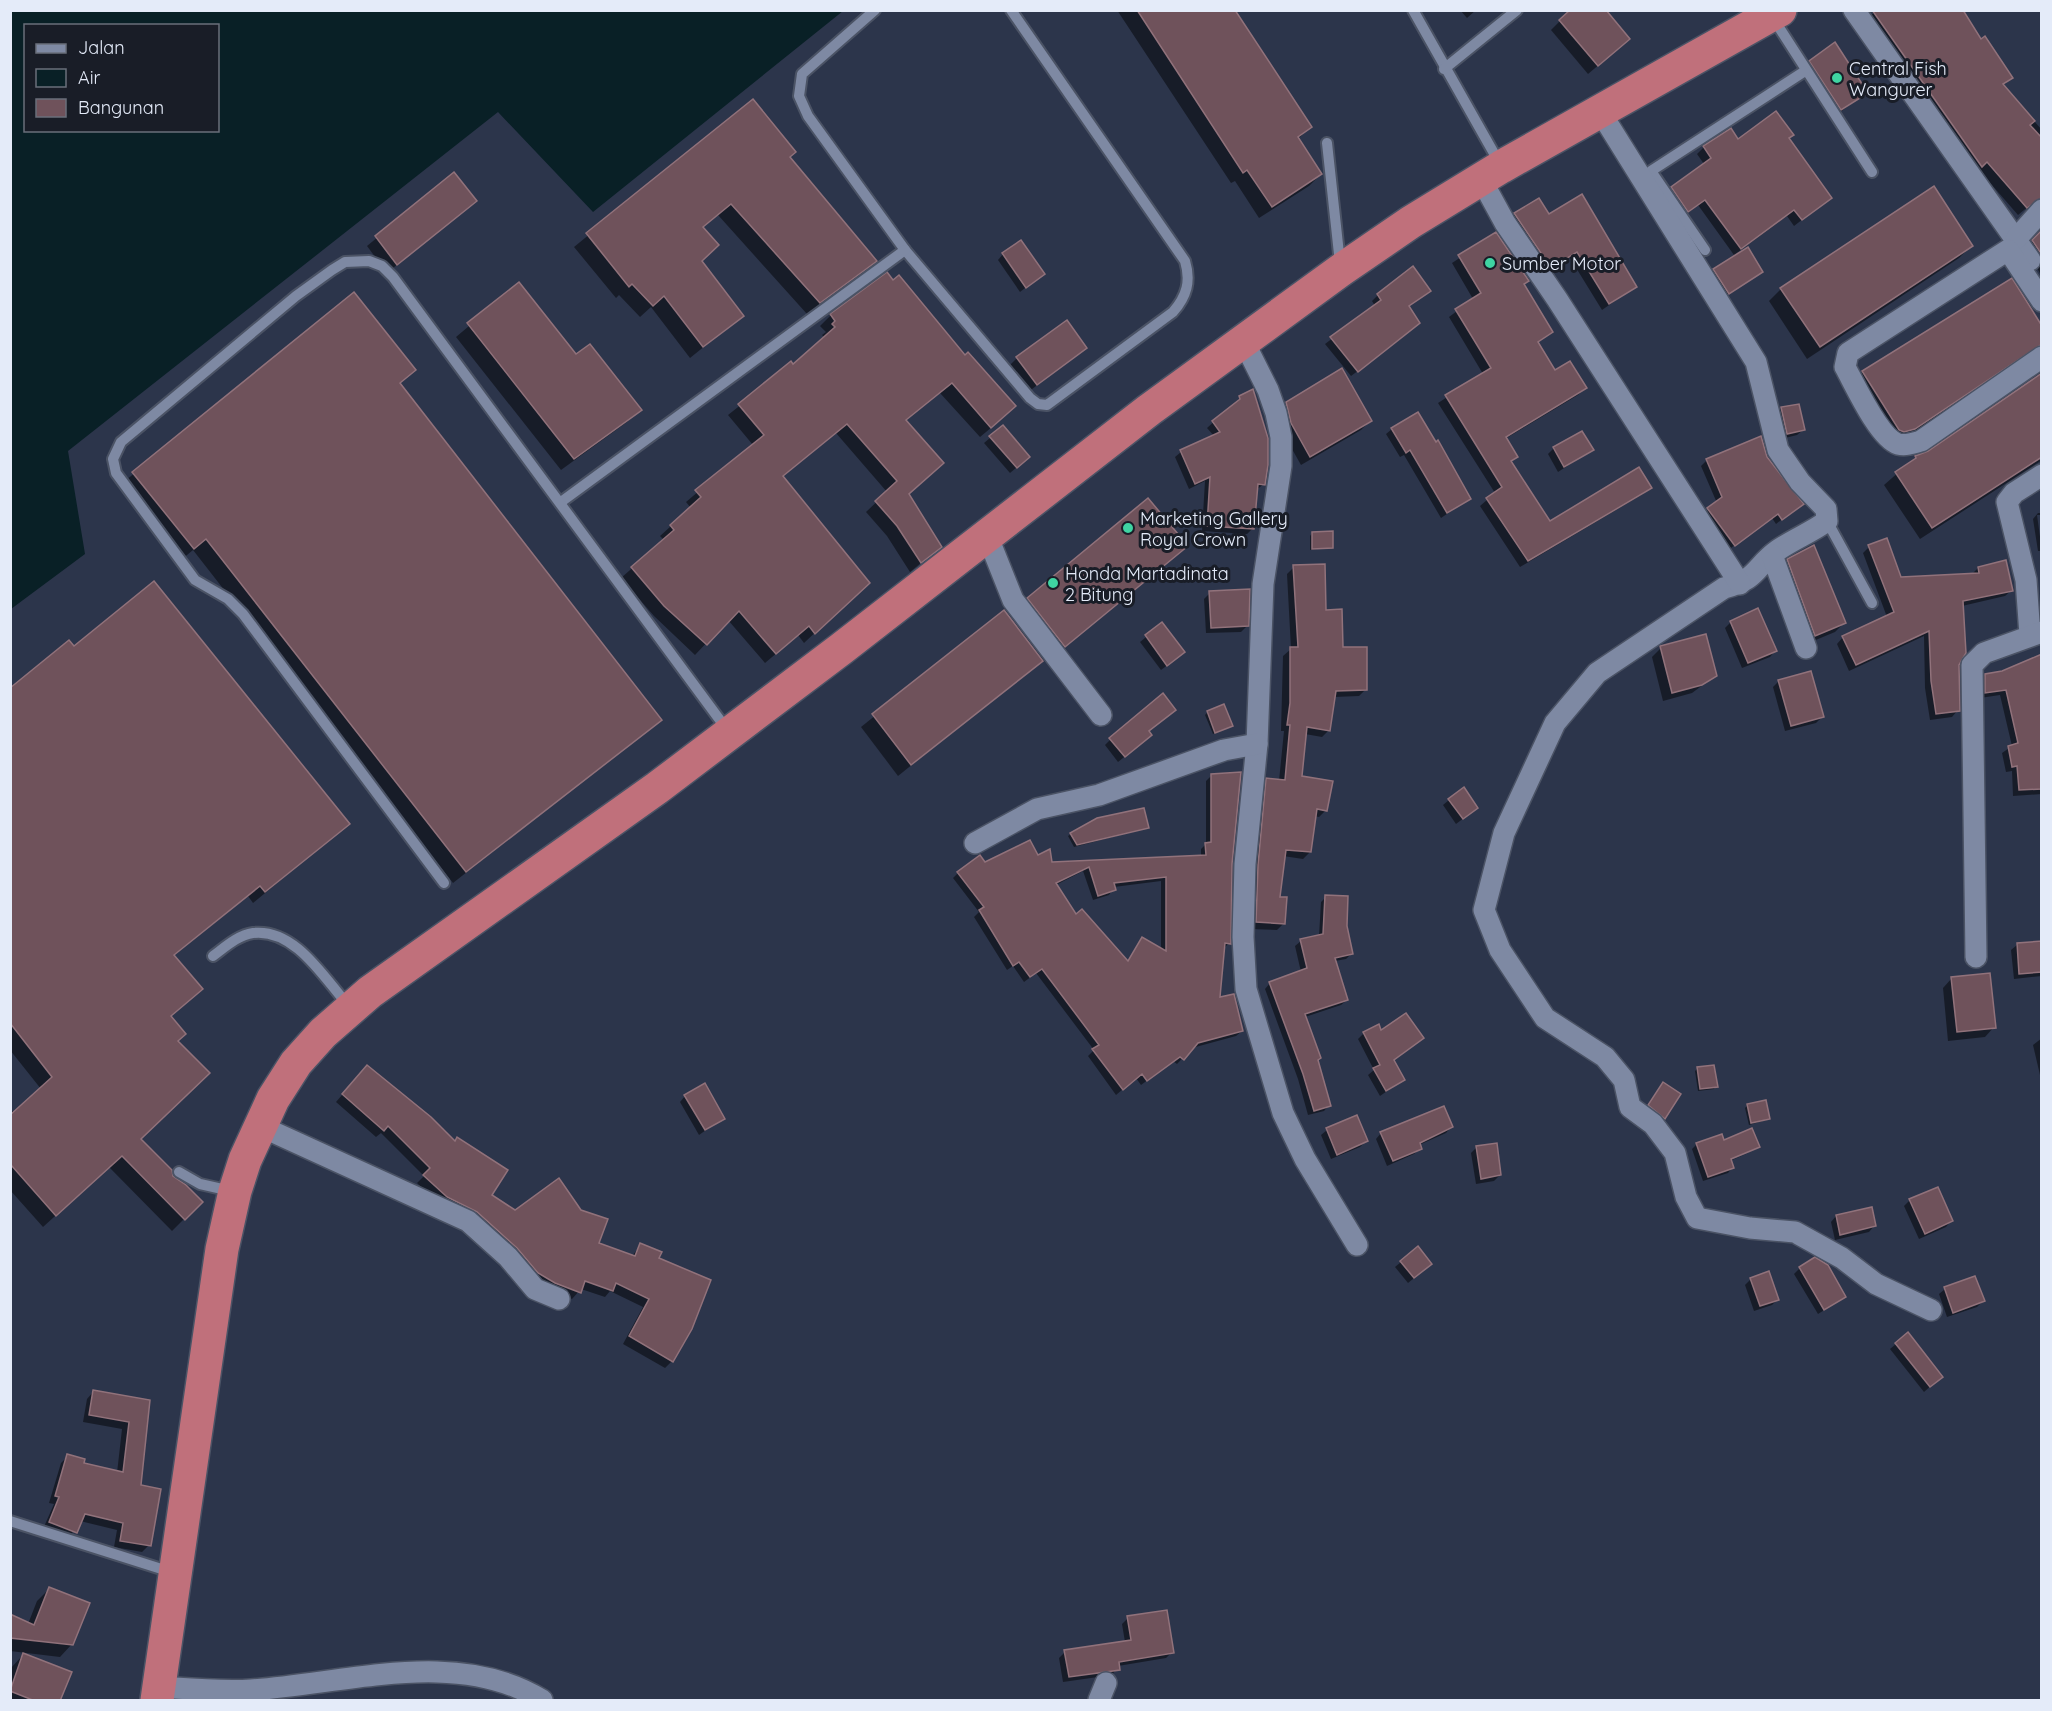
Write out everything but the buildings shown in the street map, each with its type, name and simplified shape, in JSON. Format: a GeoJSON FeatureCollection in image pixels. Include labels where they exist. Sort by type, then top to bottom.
{"type":"FeatureCollection","features":[{"type":"Feature","properties":{"kind":"highway"},"geometry":{"type":"LineString","coordinates":[[158,1694],[220,1260],[235,1191],[260,1126],[296,1063],[350,1008],[730,734],[1242,340],[1411,222],[1491,173],[1776,13]]}},
{"type":"Feature","properties":{"kind":"street"},"geometry":{"type":"LineString","coordinates":[[1854,10],[2042,279]]}},
{"type":"Feature","properties":{"kind":"street"},"geometry":{"type":"LineString","coordinates":[[1601,113],[1756,362],[1778,450],[1800,482],[1826,509],[1827,521],[1772,555],[1757,574],[1740,584],[1724,588],[1597,673],[1555,723],[1504,833],[1485,910],[1500,950],[1545,1018],[1605,1057],[1624,1080],[1630,1107],[1653,1124],[1675,1154],[1686,1197],[1697,1218],[1750,1228],[1795,1232],[1842,1258],[1876,1284],[1931,1310]]}},
{"type":"Feature","properties":{"kind":"street"},"geometry":{"type":"LineString","coordinates":[[1491,173],[1505,223],[1557,299],[1740,584]]}},
{"type":"Feature","properties":{"kind":"street"},"geometry":{"type":"LineString","coordinates":[[2016,239],[2042,210]]}},
{"type":"Feature","properties":{"kind":"street"},"geometry":{"type":"LineString","coordinates":[[2042,301],[2008,250],[1848,353],[1845,367],[1883,432],[1896,444],[1906,445],[1921,441],[2042,357]]}},
{"type":"Feature","properties":{"kind":"street"},"geometry":{"type":"LineString","coordinates":[[1242,340],[1270,398],[1281,437],[1281,466],[1263,584],[1257,744],[1244,885],[1242,937],[1246,989],[1283,1113],[1305,1159],[1357,1245]]}},
{"type":"Feature","properties":{"kind":"street"},"geometry":{"type":"LineString","coordinates":[[1976,957],[1972,665],[1984,653],[2036,634],[2026,580],[2007,502],[2014,493],[2042,475]]}},
{"type":"Feature","properties":{"kind":"street"},"geometry":{"type":"LineString","coordinates":[[987,535],[1013,600],[1101,715]]}},
{"type":"Feature","properties":{"kind":"street"},"geometry":{"type":"LineString","coordinates":[[1772,555],[1806,648]]}},
{"type":"Feature","properties":{"kind":"street"},"geometry":{"type":"LineString","coordinates":[[975,843],[1037,809],[1099,795],[1224,750],[1257,744]]}},
{"type":"Feature","properties":{"kind":"street"},"geometry":{"type":"LineString","coordinates":[[260,1126],[468,1221],[508,1257],[535,1289],[559,1299]]}},
{"type":"Feature","properties":{"kind":"street"},"geometry":{"type":"LineString","coordinates":[[158,1694],[249,1690],[417,1672],[474,1674],[519,1689],[542,1701]]}},
{"type":"Feature","properties":{"kind":"lane"},"geometry":{"type":"LineString","coordinates":[[875,10],[802,74],[799,96],[808,116],[905,250],[1038,404],[1047,405],[1173,312],[1182,302],[1189,276],[1185,261],[1011,10]]}},
{"type":"Feature","properties":{"kind":"lane"},"geometry":{"type":"LineString","coordinates":[[1413,10],[1444,69],[1491,173]]}},
{"type":"Feature","properties":{"kind":"lane"},"geometry":{"type":"LineString","coordinates":[[1444,69],[1517,10]]}},
{"type":"Feature","properties":{"kind":"lane"},"geometry":{"type":"LineString","coordinates":[[1776,13],[1805,70],[1872,172]]}},
{"type":"Feature","properties":{"kind":"lane"},"geometry":{"type":"LineString","coordinates":[[1705,250],[1651,171],[1805,70]]}},
{"type":"Feature","properties":{"kind":"lane"},"geometry":{"type":"LineString","coordinates":[[1328,143],[1341,270]]}},
{"type":"Feature","properties":{"kind":"lane"},"geometry":{"type":"LineString","coordinates":[[561,502],[905,250]]}},
{"type":"Feature","properties":{"kind":"lane"},"geometry":{"type":"LineString","coordinates":[[444,883],[243,614],[228,599],[195,580],[175,556],[116,473],[113,459],[121,442],[296,296],[345,262],[369,261],[381,266],[393,277],[730,734]]}},
{"type":"Feature","properties":{"kind":"lane"},"geometry":{"type":"LineString","coordinates":[[1827,521],[1872,603]]}},
{"type":"Feature","properties":{"kind":"lane"},"geometry":{"type":"LineString","coordinates":[[213,956],[251,933],[271,933],[288,941],[306,958],[350,1008]]}},
{"type":"Feature","properties":{"kind":"lane"},"geometry":{"type":"LineString","coordinates":[[179,1172],[200,1184],[235,1191]]}},
{"type":"Feature","properties":{"kind":"lane"},"geometry":{"type":"LineString","coordinates":[[10,1521],[174,1574]]}},
{"type":"Feature","properties":{"kind":"water"},"geometry":{"type":"Polygon","coordinates":[[[11,10],[843,10],[593,212],[498,112],[68,451],[85,554],[11,609],[11,10]]]}},
{"type":"Feature","properties":{"kind":"place","name":"Central Fish Wangurer"},"geometry":{"type":"Point","coordinates":[1837,78]}},
{"type":"Feature","properties":{"kind":"place","name":"Sumber Motor"},"geometry":{"type":"Point","coordinates":[1490,263]}},
{"type":"Feature","properties":{"kind":"place","name":"Marketing Gallery Royal Crown"},"geometry":{"type":"Point","coordinates":[1128,528]}},
{"type":"Feature","properties":{"kind":"place","name":"Honda Martadinata 2 Bitung"},"geometry":{"type":"Point","coordinates":[1053,583]}}]}
